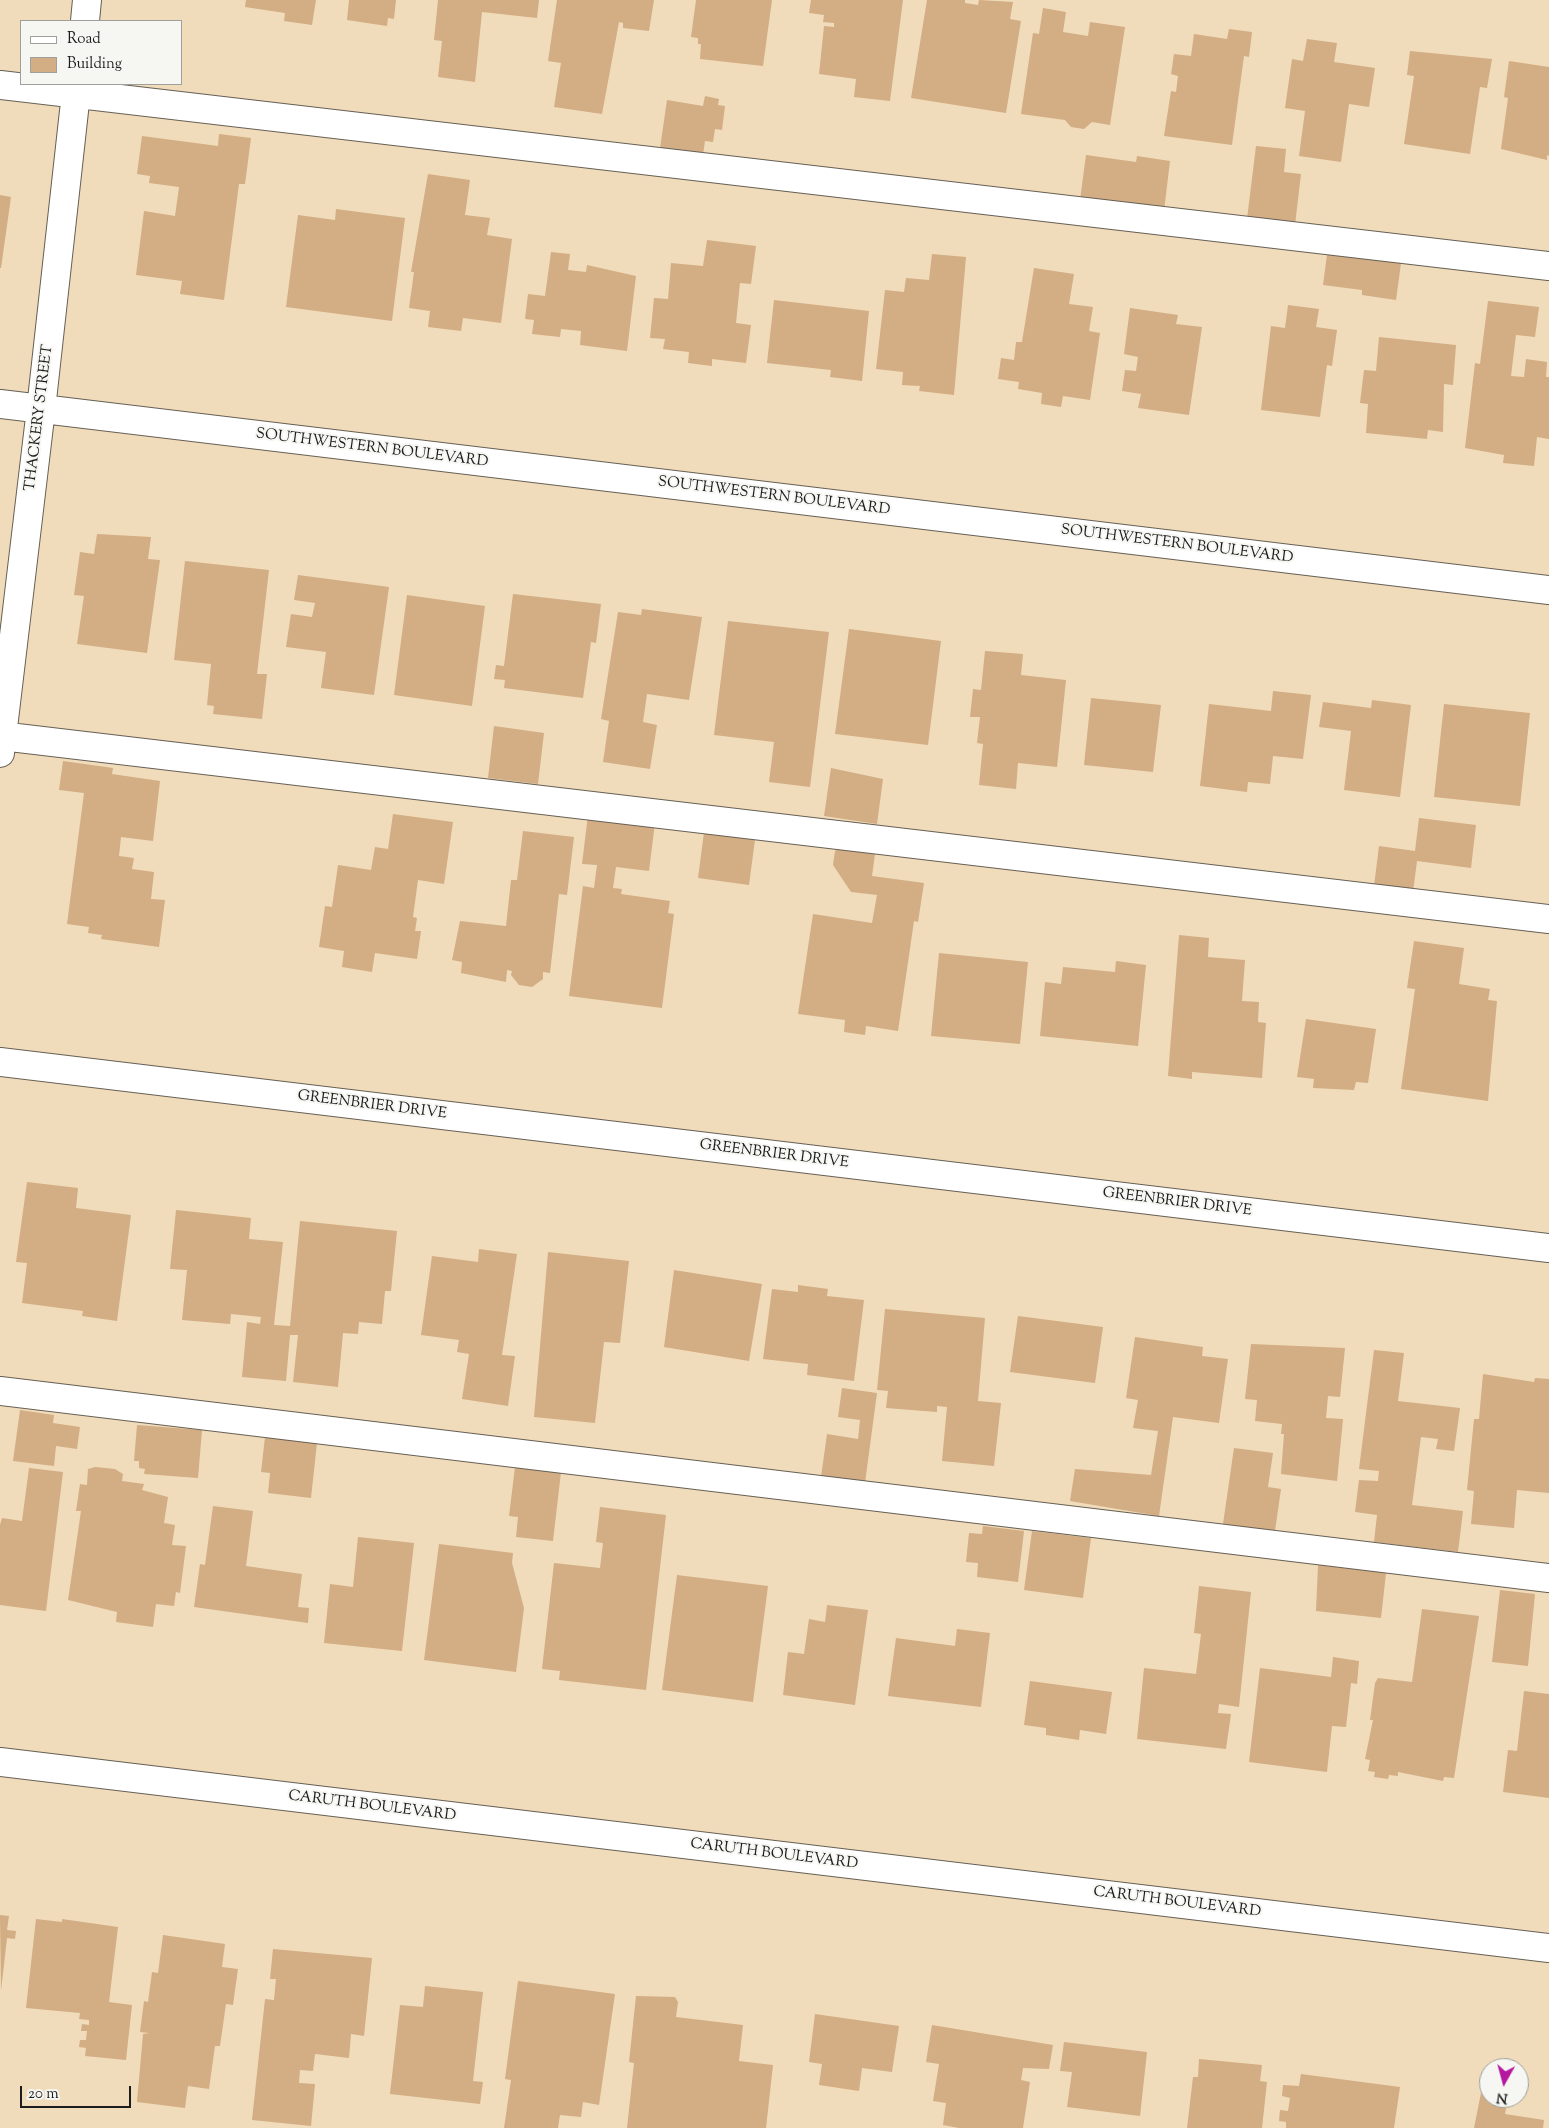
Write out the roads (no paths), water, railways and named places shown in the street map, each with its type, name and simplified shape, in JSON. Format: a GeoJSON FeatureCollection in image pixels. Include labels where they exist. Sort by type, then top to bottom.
{"type":"FeatureCollection","features":[{"type":"Feature","properties":{"kind":"street"},"geometry":{"type":"LineString","coordinates":[[85,20],[87,0]]}},
{"type":"Feature","properties":{"kind":"street"},"geometry":{"type":"LineString","coordinates":[[0,85],[76,89],[1549,266]]}},
{"type":"Feature","properties":{"kind":"street","name":"THACKERY STREET"},"geometry":{"type":"LineString","coordinates":[[1,741],[41,409],[76,89]]}},
{"type":"Feature","properties":{"kind":"street","name":"SOUTHWESTERN BOULEVARD"},"geometry":{"type":"LineString","coordinates":[[0,404],[1549,590]]}},
{"type":"Feature","properties":{"kind":"street"},"geometry":{"type":"LineString","coordinates":[[1,741],[1549,919]]}},
{"type":"Feature","properties":{"kind":"street","name":"GREENBRIER DRIVE"},"geometry":{"type":"LineString","coordinates":[[0,1062],[1549,1248]]}},
{"type":"Feature","properties":{"kind":"street"},"geometry":{"type":"LineString","coordinates":[[0,1391],[1549,1578]]}},
{"type":"Feature","properties":{"kind":"street","name":"CARUTH BOULEVARD"},"geometry":{"type":"LineString","coordinates":[[0,1762],[1549,1948]]}}]}
